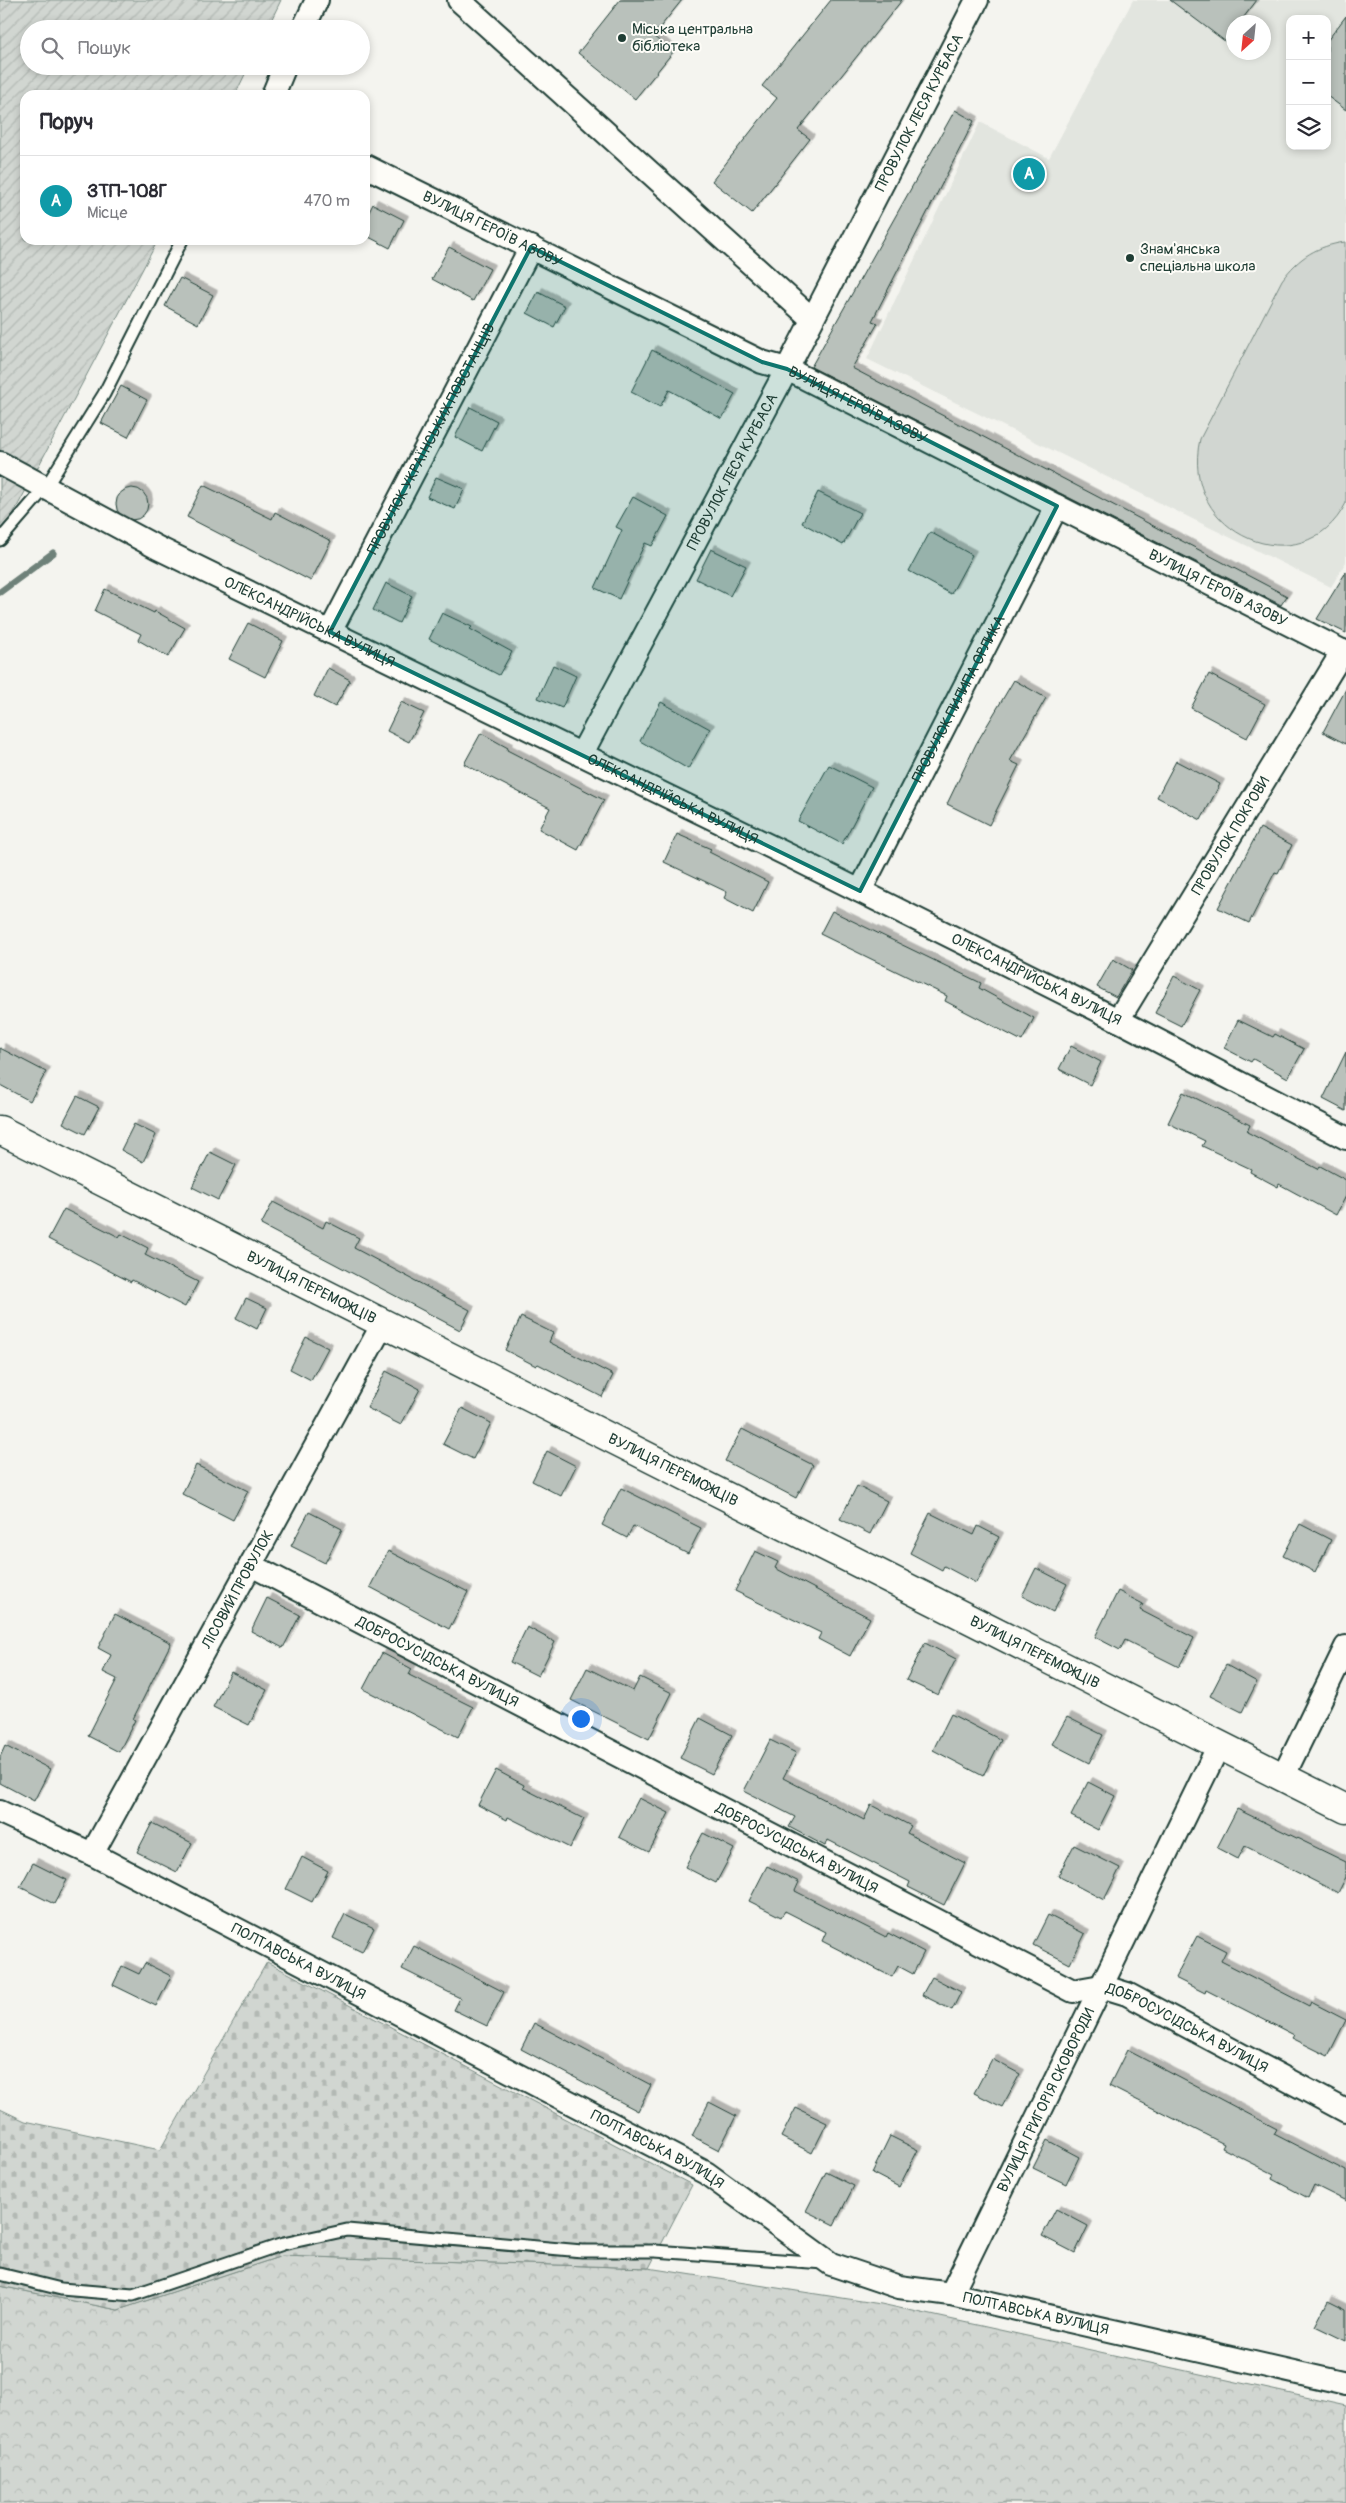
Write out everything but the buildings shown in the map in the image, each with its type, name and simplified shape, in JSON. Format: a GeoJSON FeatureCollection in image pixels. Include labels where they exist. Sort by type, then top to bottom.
{"type":"FeatureCollection","features":[{"type":"Feature","properties":{"kind":"street"},"geometry":{"type":"LineString","coordinates":[[307,20],[317,0]]}},
{"type":"Feature","properties":{"kind":"street"},"geometry":{"type":"LineString","coordinates":[[460,0],[812,319]]}},
{"type":"Feature","properties":{"kind":"street","name":"ПРОВУЛОК ЛЕСЯ КУРБАСА"},"geometry":{"type":"LineString","coordinates":[[581,755],[787,369],[977,0]]}},
{"type":"Feature","properties":{"kind":"street"},"geometry":{"type":"LineString","coordinates":[[275,90],[282,75]]}},
{"type":"Feature","properties":{"kind":"street","name":"ВУЛИЦЯ ГЕРОЇВ АЗОВУ"},"geometry":{"type":"LineString","coordinates":[[370,168],[762,362],[787,369],[1344,652]]}},
{"type":"Feature","properties":{"kind":"street","name":"ПРОВУЛОК УКРАЇНСЬКИХ ПОВСТАНЦІВ"},"geometry":{"type":"LineString","coordinates":[[330,632],[531,247]]}},
{"type":"Feature","properties":{"kind":"street","name":"ОЛЕКСАНДРІЙСЬКА ВУЛИЦЯ"},"geometry":{"type":"LineString","coordinates":[[0,463],[158,548],[860,891],[1118,1020],[1346,1138]]}},
{"type":"Feature","properties":{"kind":"street","name":"ПРОВУЛОК ПИЛИПА ОРЛИКА"},"geometry":{"type":"LineString","coordinates":[[860,891],[1057,506]]}},
{"type":"Feature","properties":{"kind":"street","name":"ПРОВУЛОК ПОКРОВИ"},"geometry":{"type":"LineString","coordinates":[[1118,1020],[1344,652]]}},
{"type":"Feature","properties":{"kind":"street","name":"ВУЛИЦЯ ПЕРЕМОЖЦІВ"},"geometry":{"type":"LineString","coordinates":[[0,1130],[1346,1808]]}},
{"type":"Feature","properties":{"kind":"street","name":"ЛІСОВИЙ ПРОВУЛОК"},"geometry":{"type":"LineString","coordinates":[[92,1854],[384,1322]]}},
{"type":"Feature","properties":{"kind":"street","name":"ДОБРОСУСІДСЬКА ВУЛИЦЯ"},"geometry":{"type":"LineString","coordinates":[[251,1565],[1073,1991],[1101,1986],[1127,1994],[1346,2111]]}},
{"type":"Feature","properties":{"kind":"street"},"geometry":{"type":"LineString","coordinates":[[1283,1777],[1346,1647]]}},
{"type":"Feature","properties":{"kind":"street","name":"ВУЛИЦЯ ГРИГОРІЯ СКОВОРОДИ"},"geometry":{"type":"LineString","coordinates":[[951,2294],[1219,1745]]}},
{"type":"Feature","properties":{"kind":"street","name":"ПОЛТАВСЬКА ВУЛИЦЯ"},"geometry":{"type":"LineString","coordinates":[[0,1812],[92,1854],[706,2173],[831,2264],[899,2287],[951,2294],[1346,2384]]}},
{"type":"Feature","properties":{"kind":"lane"},"geometry":{"type":"LineString","coordinates":[[269,90],[279,75]]}},
{"type":"Feature","properties":{"kind":"lane"},"geometry":{"type":"LineString","coordinates":[[0,540],[46,487],[104,394],[179,245]]}},
{"type":"Feature","properties":{"kind":"lane"},"geometry":{"type":"LineString","coordinates":[[0,2274],[61,2289],[133,2295],[283,2244],[347,2230],[582,2251],[655,2251],[831,2264]]}},
{"type":"Feature","properties":{"kind":"highlighted area"},"geometry":{"type":"Polygon","coordinates":[[[531,247],[762,362],[787,369],[1057,506],[860,891],[330,632],[531,247]]]}},
{"type":"Feature","properties":{"kind":"shaded area","name":"Знам'янська спеціальна школа"},"geometry":{"type":"Polygon","coordinates":[[[1133,0],[1346,0],[1346,562],[1331,587],[867,359],[980,122],[1049,158],[1133,0]]]}},
{"type":"Feature","properties":{"kind":"green space"},"geometry":{"type":"Polygon","coordinates":[[[0,0],[281,0],[271,20],[20,20],[20,75],[245,75],[237,90],[20,90],[20,245],[155,245],[0,539],[0,0]]]}},
{"type":"Feature","properties":{"kind":"green space"},"geometry":{"type":"Polygon","coordinates":[[[1345,242],[1346,503],[1327,528],[1302,542],[1276,545],[1249,538],[1225,524],[1208,501],[1198,473],[1200,439],[1282,280],[1295,265],[1309,254],[1326,246],[1345,242]]]}},
{"type":"Feature","properties":{"kind":"green space"},"geometry":{"type":"Polygon","coordinates":[[[267,1962],[692,2185],[649,2268],[282,2256],[118,2310],[0,2286],[0,2109],[25,2121],[160,2150],[267,1962]]]}},
{"type":"Feature","properties":{"kind":"green space"},"geometry":{"type":"Polygon","coordinates":[[[282,2256],[648,2268],[881,2304],[1346,2406],[1346,2503],[0,2503],[0,2286],[118,2310],[282,2256]]]}},
{"type":"Feature","properties":{"kind":"waterway"},"geometry":{"type":"LineString","coordinates":[[0,592],[53,553]]}},
{"type":"Feature","properties":{"kind":"place","name":"Міська центральна бібліотека"},"geometry":{"type":"Point","coordinates":[622,38]}},
{"type":"Feature","properties":{"kind":"place","name":"ЗТП-108Г"},"geometry":{"type":"Point","coordinates":[1029,174]}},
{"type":"Feature","properties":{"kind":"place","name":"Знам'янська спеціальна школа"},"geometry":{"type":"Point","coordinates":[1130,258]}}]}
